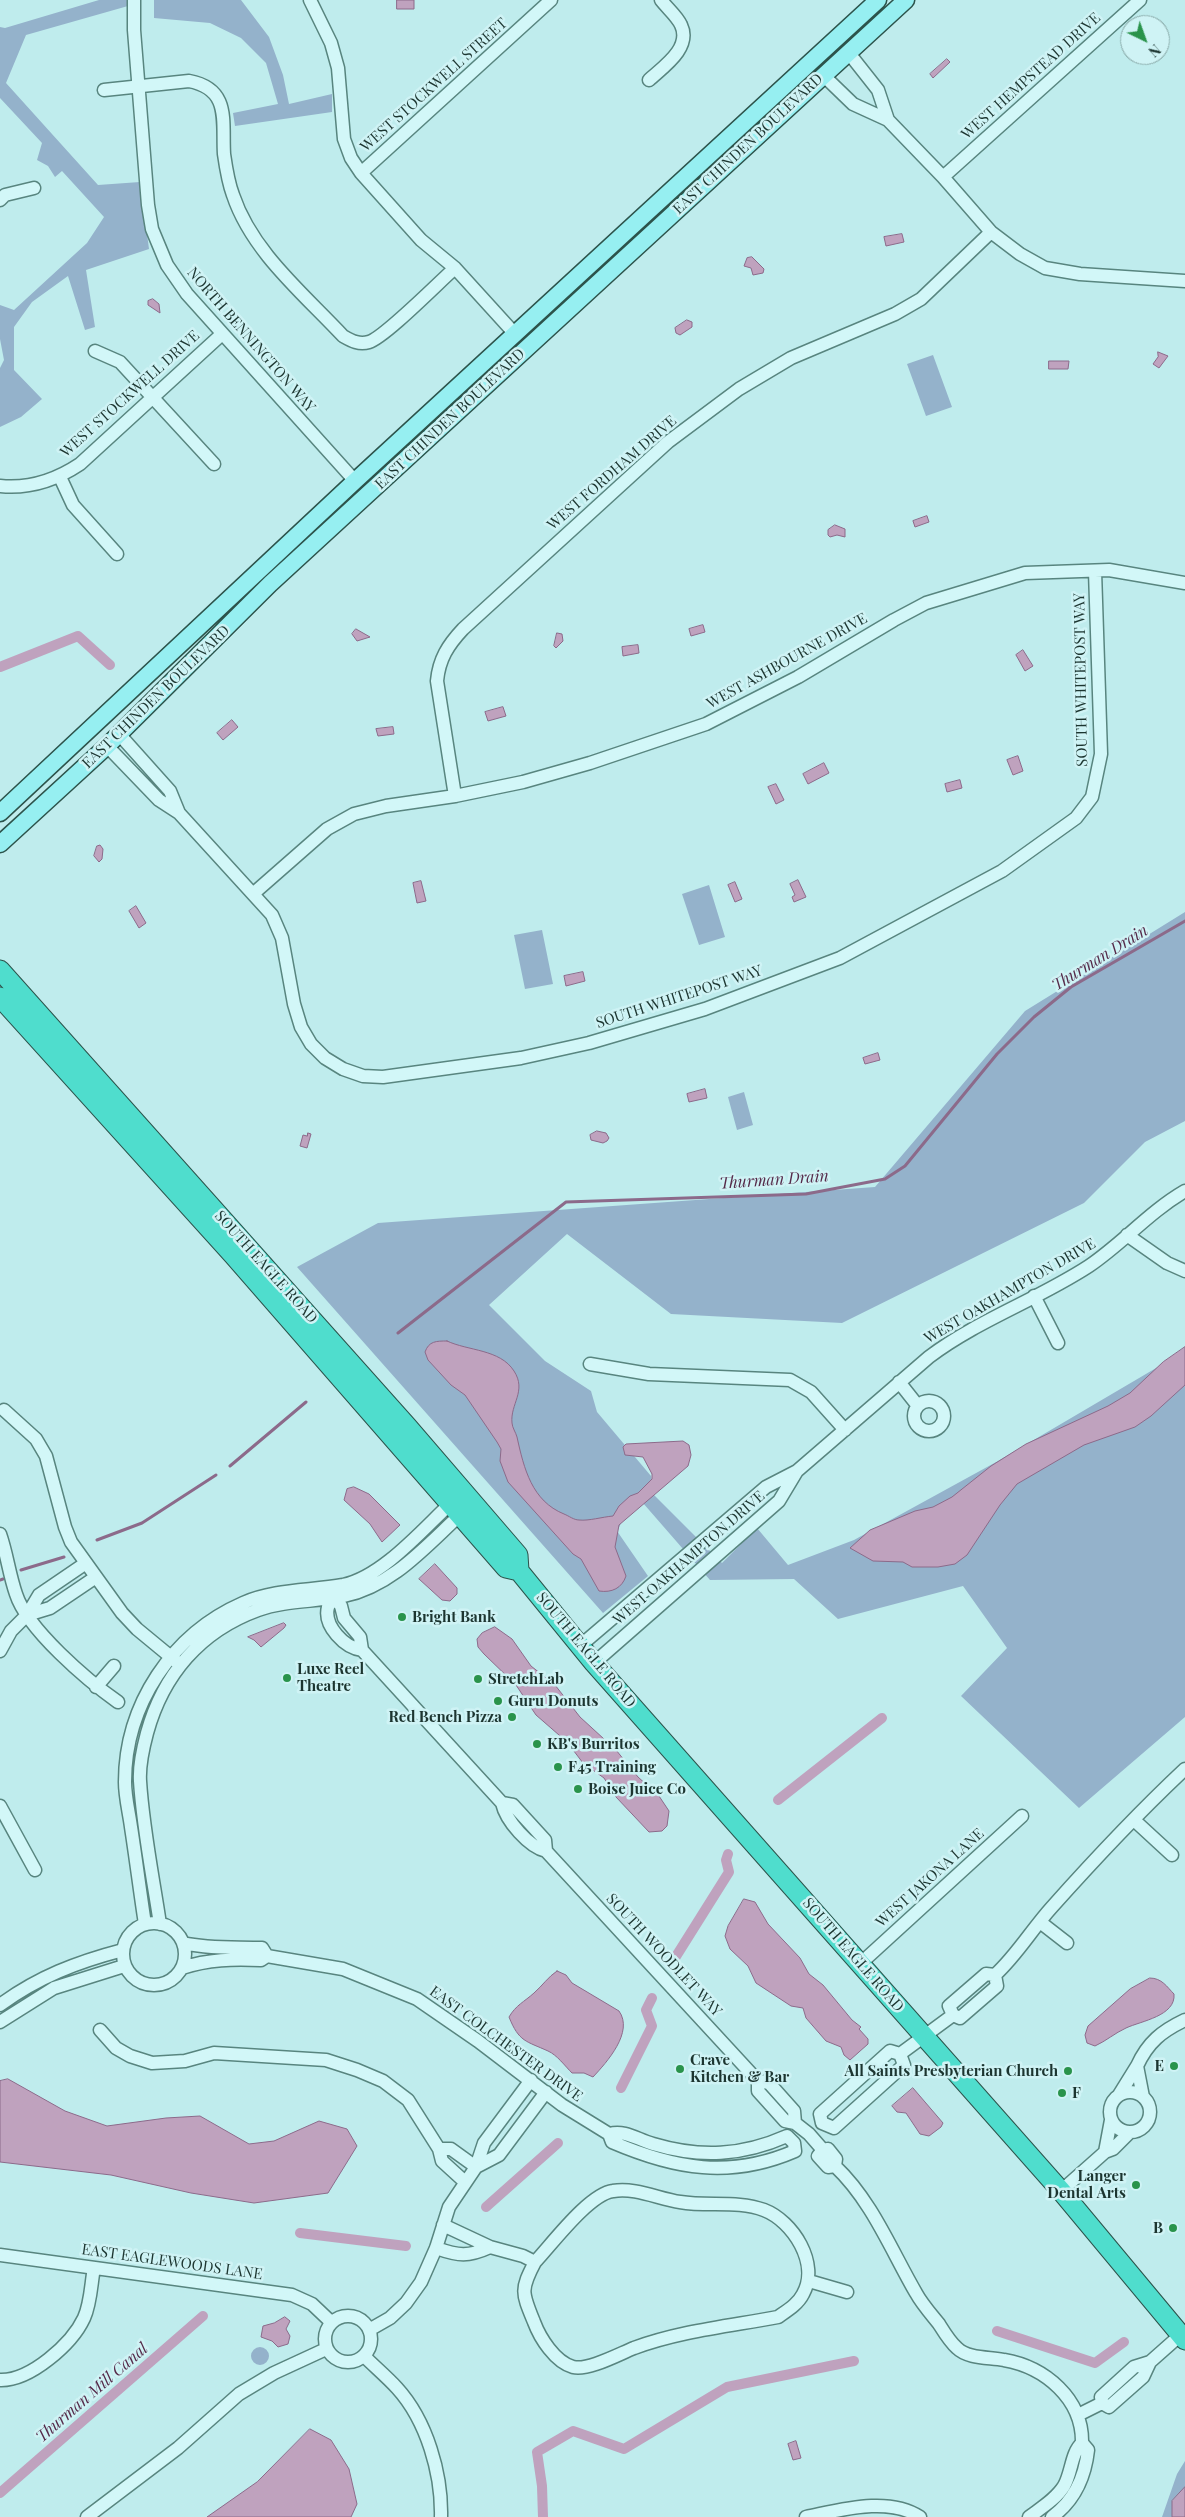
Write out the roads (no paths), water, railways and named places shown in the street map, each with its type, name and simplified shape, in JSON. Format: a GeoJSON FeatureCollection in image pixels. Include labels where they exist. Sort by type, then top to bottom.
{"type":"FeatureCollection","features":[{"type":"Feature","properties":{"kind":"highway","name":"SOUTH EAGLE ROAD"},"geometry":{"type":"LineString","coordinates":[[0,970],[481,1511],[518,1555],[519,1570],[594,1663],[1061,2191],[1183,2335]]}},
{"type":"Feature","properties":{"kind":"highway","name":"SOUTH EAGLE ROAD"},"geometry":{"type":"LineString","coordinates":[[0,997],[226,1247],[506,1568],[519,1570]]}},
{"type":"Feature","properties":{"kind":"highway"},"geometry":{"type":"LineString","coordinates":[[226,1247],[235,1249],[338,1365],[350,1371],[357,1370]]}},
{"type":"Feature","properties":{"kind":"highway"},"geometry":{"type":"LineString","coordinates":[[353,1393],[358,1392],[369,1397],[466,1506],[473,1511],[481,1511]]}},
{"type":"Feature","properties":{"kind":"main road","name":"EAST CHINDEN BOULEVARD"},"geometry":{"type":"LineString","coordinates":[[0,813],[145,680],[355,481],[878,0]]}},
{"type":"Feature","properties":{"kind":"main road"},"geometry":{"type":"LineString","coordinates":[[823,75],[833,52],[892,0]]}},
{"type":"Feature","properties":{"kind":"main road","name":"EAST CHINDEN BOULEVARD"},"geometry":{"type":"LineString","coordinates":[[0,844],[107,746],[270,584],[906,0]]}},
{"type":"Feature","properties":{"kind":"main road"},"geometry":{"type":"LineString","coordinates":[[379,484],[400,454],[505,357],[516,334]]}},
{"type":"Feature","properties":{"kind":"street","name":"NORTH BENNINGTON WAY"},"geometry":{"type":"LineString","coordinates":[[134,0],[148,205],[158,246],[176,281],[355,481]]}},
{"type":"Feature","properties":{"kind":"street"},"geometry":{"type":"LineString","coordinates":[[310,0],[331,43],[338,68],[344,139],[351,158],[361,174],[421,240],[455,268],[516,334]]}},
{"type":"Feature","properties":{"kind":"street","name":"WEST STOCKWELL STREET"},"geometry":{"type":"LineString","coordinates":[[361,174],[551,0]]}},
{"type":"Feature","properties":{"kind":"street"},"geometry":{"type":"LineString","coordinates":[[649,80],[674,58],[681,48],[684,37],[681,25],[660,0]]}},
{"type":"Feature","properties":{"kind":"street","name":"WEST HEMPSTEAD DRIVE"},"geometry":{"type":"LineString","coordinates":[[943,177],[1140,0]]}},
{"type":"Feature","properties":{"kind":"street"},"geometry":{"type":"LineString","coordinates":[[848,52],[878,90],[888,120]]}},
{"type":"Feature","properties":{"kind":"street"},"geometry":{"type":"LineString","coordinates":[[823,75],[853,104],[888,120],[943,177],[992,232],[1020,254],[1046,268],[1080,274],[1185,280]]}},
{"type":"Feature","properties":{"kind":"street"},"geometry":{"type":"LineString","coordinates":[[104,90],[189,81],[200,83],[210,89],[219,99],[223,112],[227,172],[235,201],[250,232],[265,252],[343,336],[359,344],[376,339],[455,268]]}},
{"type":"Feature","properties":{"kind":"street"},"geometry":{"type":"LineString","coordinates":[[0,200],[5,195],[34,188]]}},
{"type":"Feature","properties":{"kind":"street","name":"WEST FORDHAM DRIVE"},"geometry":{"type":"LineString","coordinates":[[455,796],[437,681],[438,666],[449,644],[463,629],[668,442],[739,389],[791,358],[895,314],[921,299],[992,232]]}},
{"type":"Feature","properties":{"kind":"street","name":"WEST STOCKWELL DRIVE"},"geometry":{"type":"LineString","coordinates":[[0,486],[26,486],[60,477],[89,457],[222,334]]}},
{"type":"Feature","properties":{"kind":"street"},"geometry":{"type":"LineString","coordinates":[[95,351],[120,362],[214,464]]}},
{"type":"Feature","properties":{"kind":"street"},"geometry":{"type":"LineString","coordinates":[[60,477],[80,514],[117,554]]}},
{"type":"Feature","properties":{"kind":"street","name":"WEST ASHBOURNE DRIVE"},"geometry":{"type":"LineString","coordinates":[[254,893],[320,834],[354,814],[386,806],[455,796],[523,782],[590,764],[706,724],[798,677],[926,603],[1025,573],[1109,570],[1185,583]]}},
{"type":"Feature","properties":{"kind":"street","name":"SOUTH WHITEPOST WAY"},"geometry":{"type":"LineString","coordinates":[[107,746],[159,800],[179,813],[254,893],[272,915],[282,938],[294,1004],[301,1027],[311,1044],[324,1058],[343,1069],[363,1076],[383,1077],[521,1058],[589,1043],[665,1022],[770,986],[840,958],[1002,871],[1076,818],[1092,797],[1101,754],[1095,571]]}},
{"type":"Feature","properties":{"kind":"street","name":"SOUTH WHITEPOST WAY"},"geometry":{"type":"LineString","coordinates":[[119,734],[170,792],[179,813]]}},
{"type":"Feature","properties":{"kind":"street","name":"WEST OAKHAMPTON DRIVE"},"geometry":{"type":"LineString","coordinates":[[580,1646],[766,1487],[797,1471],[899,1382],[950,1341],[1088,1266],[1153,1213],[1185,1191]]}},
{"type":"Feature","properties":{"kind":"street"},"geometry":{"type":"LineString","coordinates":[[1127,1235],[1167,1263],[1185,1270]]}},
{"type":"Feature","properties":{"kind":"street"},"geometry":{"type":"LineString","coordinates":[[1034,1296],[1058,1343]]}},
{"type":"Feature","properties":{"kind":"street"},"geometry":{"type":"LineString","coordinates":[[590,1364],[649,1374],[790,1380],[811,1392],[845,1430]]}},
{"type":"Feature","properties":{"kind":"street"},"geometry":{"type":"LineString","coordinates":[[899,1382],[918,1406]]}},
{"type":"Feature","properties":{"kind":"street"},"geometry":{"type":"LineString","coordinates":[[4,1410],[36,1439],[46,1456],[65,1527],[71,1542],[137,1629],[181,1665]]}},
{"type":"Feature","properties":{"kind":"street","name":"WEST OAKHAMPTON DRIVE"},"geometry":{"type":"LineString","coordinates":[[594,1663],[779,1501],[797,1471]]}},
{"type":"Feature","properties":{"kind":"street"},"geometry":{"type":"LineString","coordinates":[[160,1924],[139,1780],[143,1747],[154,1706],[169,1678],[196,1647],[228,1624],[259,1610],[333,1591],[384,1566],[455,1510]]}},
{"type":"Feature","properties":{"kind":"street"},"geometry":{"type":"LineString","coordinates":[[0,1534],[16,1595],[27,1615],[72,1666],[96,1687],[118,1702]]}},
{"type":"Feature","properties":{"kind":"street"},"geometry":{"type":"LineString","coordinates":[[0,1651],[11,1631],[27,1615],[40,1595],[86,1563]]}},
{"type":"Feature","properties":{"kind":"street"},"geometry":{"type":"LineString","coordinates":[[27,1615],[50,1608],[96,1576]]}},
{"type":"Feature","properties":{"kind":"street"},"geometry":{"type":"LineString","coordinates":[[145,1924],[125,1782],[130,1735],[141,1703],[157,1675],[171,1657],[198,1629],[243,1603],[290,1590],[333,1591]]}},
{"type":"Feature","properties":{"kind":"street","name":"SOUTH WOODLET WAY"},"geometry":{"type":"LineString","coordinates":[[333,1591],[328,1608],[330,1623],[338,1636],[352,1649],[362,1650],[502,1803],[513,1805],[545,1840],[546,1851],[758,2081],[769,2083],[794,2111],[796,2123],[810,2134],[823,2150],[828,2150],[836,2159],[835,2166],[850,2182],[892,2248],[917,2295],[958,2349],[979,2357],[1029,2366],[1051,2378],[1078,2415]]}},
{"type":"Feature","properties":{"kind":"street"},"geometry":{"type":"LineString","coordinates":[[96,1687],[114,1666]]}},
{"type":"Feature","properties":{"kind":"street"},"geometry":{"type":"LineString","coordinates":[[1067,1943],[1040,1922],[1134,1820],[1185,1769]]}},
{"type":"Feature","properties":{"kind":"street"},"geometry":{"type":"LineString","coordinates":[[0,1806],[35,1870]]}},
{"type":"Feature","properties":{"kind":"street","name":"WEST JAKONA LANE"},"geometry":{"type":"LineString","coordinates":[[860,1964],[1022,1816]]}},
{"type":"Feature","properties":{"kind":"street"},"geometry":{"type":"LineString","coordinates":[[1134,1820],[1172,1855]]}},
{"type":"Feature","properties":{"kind":"street","name":"EAST COLCHESTER DRIVE"},"geometry":{"type":"LineString","coordinates":[[182,1968],[205,1960],[261,1960],[267,1956],[343,1969],[417,1999],[546,2092],[609,2134],[612,2142],[648,2158],[689,2166],[734,2168],[771,2162],[795,2151],[794,2143],[810,2134],[822,2123],[820,2114],[890,2051],[900,2054],[953,2015],[960,2018],[997,1986],[995,1975],[1006,1965],[1040,1922]]}},
{"type":"Feature","properties":{"kind":"street"},"geometry":{"type":"LineString","coordinates":[[145,1924],[160,1924],[170,1927],[178,1934],[183,1943],[185,1954],[182,1968],[173,1979],[155,1986],[136,1981],[124,1966],[122,1950],[130,1934],[145,1924]]}},
{"type":"Feature","properties":{"kind":"street","name":"EAST COLCHESTER DRIVE"},"geometry":{"type":"LineString","coordinates":[[183,1943],[204,1948],[227,1946],[262,1948],[267,1956]]}},
{"type":"Feature","properties":{"kind":"street"},"geometry":{"type":"LineString","coordinates":[[0,2005],[48,1974],[76,1963],[122,1950]]}},
{"type":"Feature","properties":{"kind":"street"},"geometry":{"type":"LineString","coordinates":[[0,2022],[54,1988],[124,1966]]}},
{"type":"Feature","properties":{"kind":"street"},"geometry":{"type":"LineString","coordinates":[[1105,2152],[1111,2120],[1111,2106],[1149,2044],[1160,2034],[1185,2020]]}},
{"type":"Feature","properties":{"kind":"street"},"geometry":{"type":"LineString","coordinates":[[100,2030],[116,2048],[130,2056],[152,2063],[185,2061],[214,2053],[326,2060],[357,2070],[382,2081],[408,2100],[440,2149],[442,2161],[465,2182]]}},
{"type":"Feature","properties":{"kind":"street"},"geometry":{"type":"LineString","coordinates":[[822,2123],[834,2128],[904,2065],[900,2054]]}},
{"type":"Feature","properties":{"kind":"street"},"geometry":{"type":"LineString","coordinates":[[1061,2191],[1105,2152],[1113,2149],[1130,2132],[1140,2128],[1148,2120],[1150,2110],[1143,2097],[1137,2066]]}},
{"type":"Feature","properties":{"kind":"street"},"geometry":{"type":"LineString","coordinates":[[369,2330],[390,2318],[406,2303],[421,2282],[436,2248],[449,2206],[476,2167],[484,2143],[531,2080]]}},
{"type":"Feature","properties":{"kind":"street"},"geometry":{"type":"LineString","coordinates":[[476,2167],[499,2155],[546,2092]]}},
{"type":"Feature","properties":{"kind":"street"},"geometry":{"type":"LineString","coordinates":[[1119,2095],[1134,2092],[1143,2097]]}},
{"type":"Feature","properties":{"kind":"street"},"geometry":{"type":"LineString","coordinates":[[1111,2120],[1119,2129],[1130,2132]]}},
{"type":"Feature","properties":{"kind":"street"},"geometry":{"type":"LineString","coordinates":[[440,2149],[451,2149],[476,2167]]}},
{"type":"Feature","properties":{"kind":"street"},"geometry":{"type":"LineString","coordinates":[[612,2190],[648,2194],[681,2203],[748,2206],[766,2211],[791,2230],[801,2246],[809,2265],[809,2281],[803,2294],[794,2306],[778,2317],[648,2343],[585,2367],[573,2367],[561,2361],[536,2329],[525,2301],[524,2282],[535,2262],[581,2211],[595,2199],[612,2190]]}},
{"type":"Feature","properties":{"kind":"street"},"geometry":{"type":"LineString","coordinates":[[443,2225],[490,2247],[535,2262]]}},
{"type":"Feature","properties":{"kind":"street"},"geometry":{"type":"LineString","coordinates":[[436,2248],[457,2255],[474,2254],[490,2247]]}},
{"type":"Feature","properties":{"kind":"street","name":"EAST EAGLEWOODS LANE"},"geometry":{"type":"LineString","coordinates":[[0,2255],[292,2295],[312,2304],[332,2322]]}},
{"type":"Feature","properties":{"kind":"street"},"geometry":{"type":"LineString","coordinates":[[0,2380],[10,2380],[30,2372],[51,2357],[78,2328],[85,2316],[94,2268]]}},
{"type":"Feature","properties":{"kind":"street"},"geometry":{"type":"LineString","coordinates":[[809,2281],[847,2292]]}},
{"type":"Feature","properties":{"kind":"street"},"geometry":{"type":"LineString","coordinates":[[352,2316],[365,2324],[369,2330],[370,2344],[364,2356],[351,2362],[343,2362],[336,2359],[326,2349],[325,2334],[332,2322],[338,2318],[352,2316]]}},
{"type":"Feature","properties":{"kind":"street"},"geometry":{"type":"LineString","coordinates":[[1029,2517],[1049,2514],[1074,2494],[1086,2469],[1088,2450],[1082,2443],[1083,2430],[1078,2415],[1102,2403],[1101,2398],[1134,2367],[1150,2362],[1183,2335]]}},
{"type":"Feature","properties":{"kind":"street"},"geometry":{"type":"LineString","coordinates":[[87,2517],[178,2448],[239,2394],[274,2373],[326,2349]]}},
{"type":"Feature","properties":{"kind":"street"},"geometry":{"type":"LineString","coordinates":[[364,2356],[398,2390],[416,2417],[429,2446],[437,2473],[441,2496],[440,2517]]}},
{"type":"Feature","properties":{"kind":"street"},"geometry":{"type":"LineString","coordinates":[[806,2517],[882,2505],[911,2511],[920,2517]]}},
{"type":"Feature","properties":{"kind":"waterway"},"geometry":{"type":"LineString","coordinates":[[0,667],[78,636],[110,665]]}},
{"type":"Feature","properties":{"kind":"waterway","name":"Thurman Drain"},"geometry":{"type":"LineString","coordinates":[[398,1333],[566,1202],[806,1194],[885,1179],[905,1166],[997,1054],[1034,1017],[1071,987],[1185,921]]}},
{"type":"Feature","properties":{"kind":"waterway","name":"Thurman Drain"},"geometry":{"type":"LineString","coordinates":[[230,1466],[306,1402]]}},
{"type":"Feature","properties":{"kind":"waterway","name":"Thurman Drain"},"geometry":{"type":"LineString","coordinates":[[97,1540],[142,1523],[216,1475]]}},
{"type":"Feature","properties":{"kind":"waterway","name":"Thurman Drain"},"geometry":{"type":"LineString","coordinates":[[21,1570],[64,1557]]}},
{"type":"Feature","properties":{"kind":"waterway","name":"Thurman Mill Canal"},"geometry":{"type":"LineString","coordinates":[[778,1800],[882,1718]]}},
{"type":"Feature","properties":{"kind":"waterway","name":"Thurman Mill Canal"},"geometry":{"type":"LineString","coordinates":[[675,1958],[729,1872],[726,1860],[728,1854]]}},
{"type":"Feature","properties":{"kind":"waterway","name":"Thurman Mill Canal"},"geometry":{"type":"LineString","coordinates":[[621,2088],[652,2026],[646,2010],[652,1998]]}},
{"type":"Feature","properties":{"kind":"waterway","name":"Thurman Mill Canal"},"geometry":{"type":"LineString","coordinates":[[486,2207],[558,2143]]}},
{"type":"Feature","properties":{"kind":"waterway","name":"Thurman Mill Canal"},"geometry":{"type":"LineString","coordinates":[[300,2233],[406,2246]]}},
{"type":"Feature","properties":{"kind":"waterway","name":"Thurman Mill Canal"},"geometry":{"type":"LineString","coordinates":[[0,2493],[203,2316]]}},
{"type":"Feature","properties":{"kind":"waterway"},"geometry":{"type":"LineString","coordinates":[[997,2331],[1095,2363],[1124,2342]]}},
{"type":"Feature","properties":{"kind":"waterway"},"geometry":{"type":"LineString","coordinates":[[543,2517],[542,2486],[537,2452],[573,2431],[624,2449],[727,2387],[854,2361]]}},
{"type":"Feature","properties":{"kind":"place","name":"Bright Bank"},"geometry":{"type":"Point","coordinates":[402,1617]}},
{"type":"Feature","properties":{"kind":"place","name":"Luxe Reel Theatre"},"geometry":{"type":"Point","coordinates":[287,1678]}},
{"type":"Feature","properties":{"kind":"place","name":"StretchLab"},"geometry":{"type":"Point","coordinates":[478,1679]}},
{"type":"Feature","properties":{"kind":"place","name":"Guru Donuts"},"geometry":{"type":"Point","coordinates":[498,1701]}},
{"type":"Feature","properties":{"kind":"place","name":"Red Bench Pizza"},"geometry":{"type":"Point","coordinates":[512,1717]}},
{"type":"Feature","properties":{"kind":"place","name":"KB's Burritos"},"geometry":{"type":"Point","coordinates":[537,1744]}},
{"type":"Feature","properties":{"kind":"place","name":"F45 Training"},"geometry":{"type":"Point","coordinates":[558,1767]}},
{"type":"Feature","properties":{"kind":"place","name":"Boise Juice Co"},"geometry":{"type":"Point","coordinates":[578,1789]}},
{"type":"Feature","properties":{"kind":"place","name":"E"},"geometry":{"type":"Point","coordinates":[1174,2066]}},
{"type":"Feature","properties":{"kind":"place","name":"Crave Kitchen & Bar"},"geometry":{"type":"Point","coordinates":[680,2069]}},
{"type":"Feature","properties":{"kind":"place","name":"All Saints Presbyterian Church"},"geometry":{"type":"Point","coordinates":[1068,2071]}},
{"type":"Feature","properties":{"kind":"place","name":"F"},"geometry":{"type":"Point","coordinates":[1062,2093]}},
{"type":"Feature","properties":{"kind":"place","name":"Langer Dental Arts"},"geometry":{"type":"Point","coordinates":[1136,2185]}},
{"type":"Feature","properties":{"kind":"place","name":"B"},"geometry":{"type":"Point","coordinates":[1173,2228]}}]}
